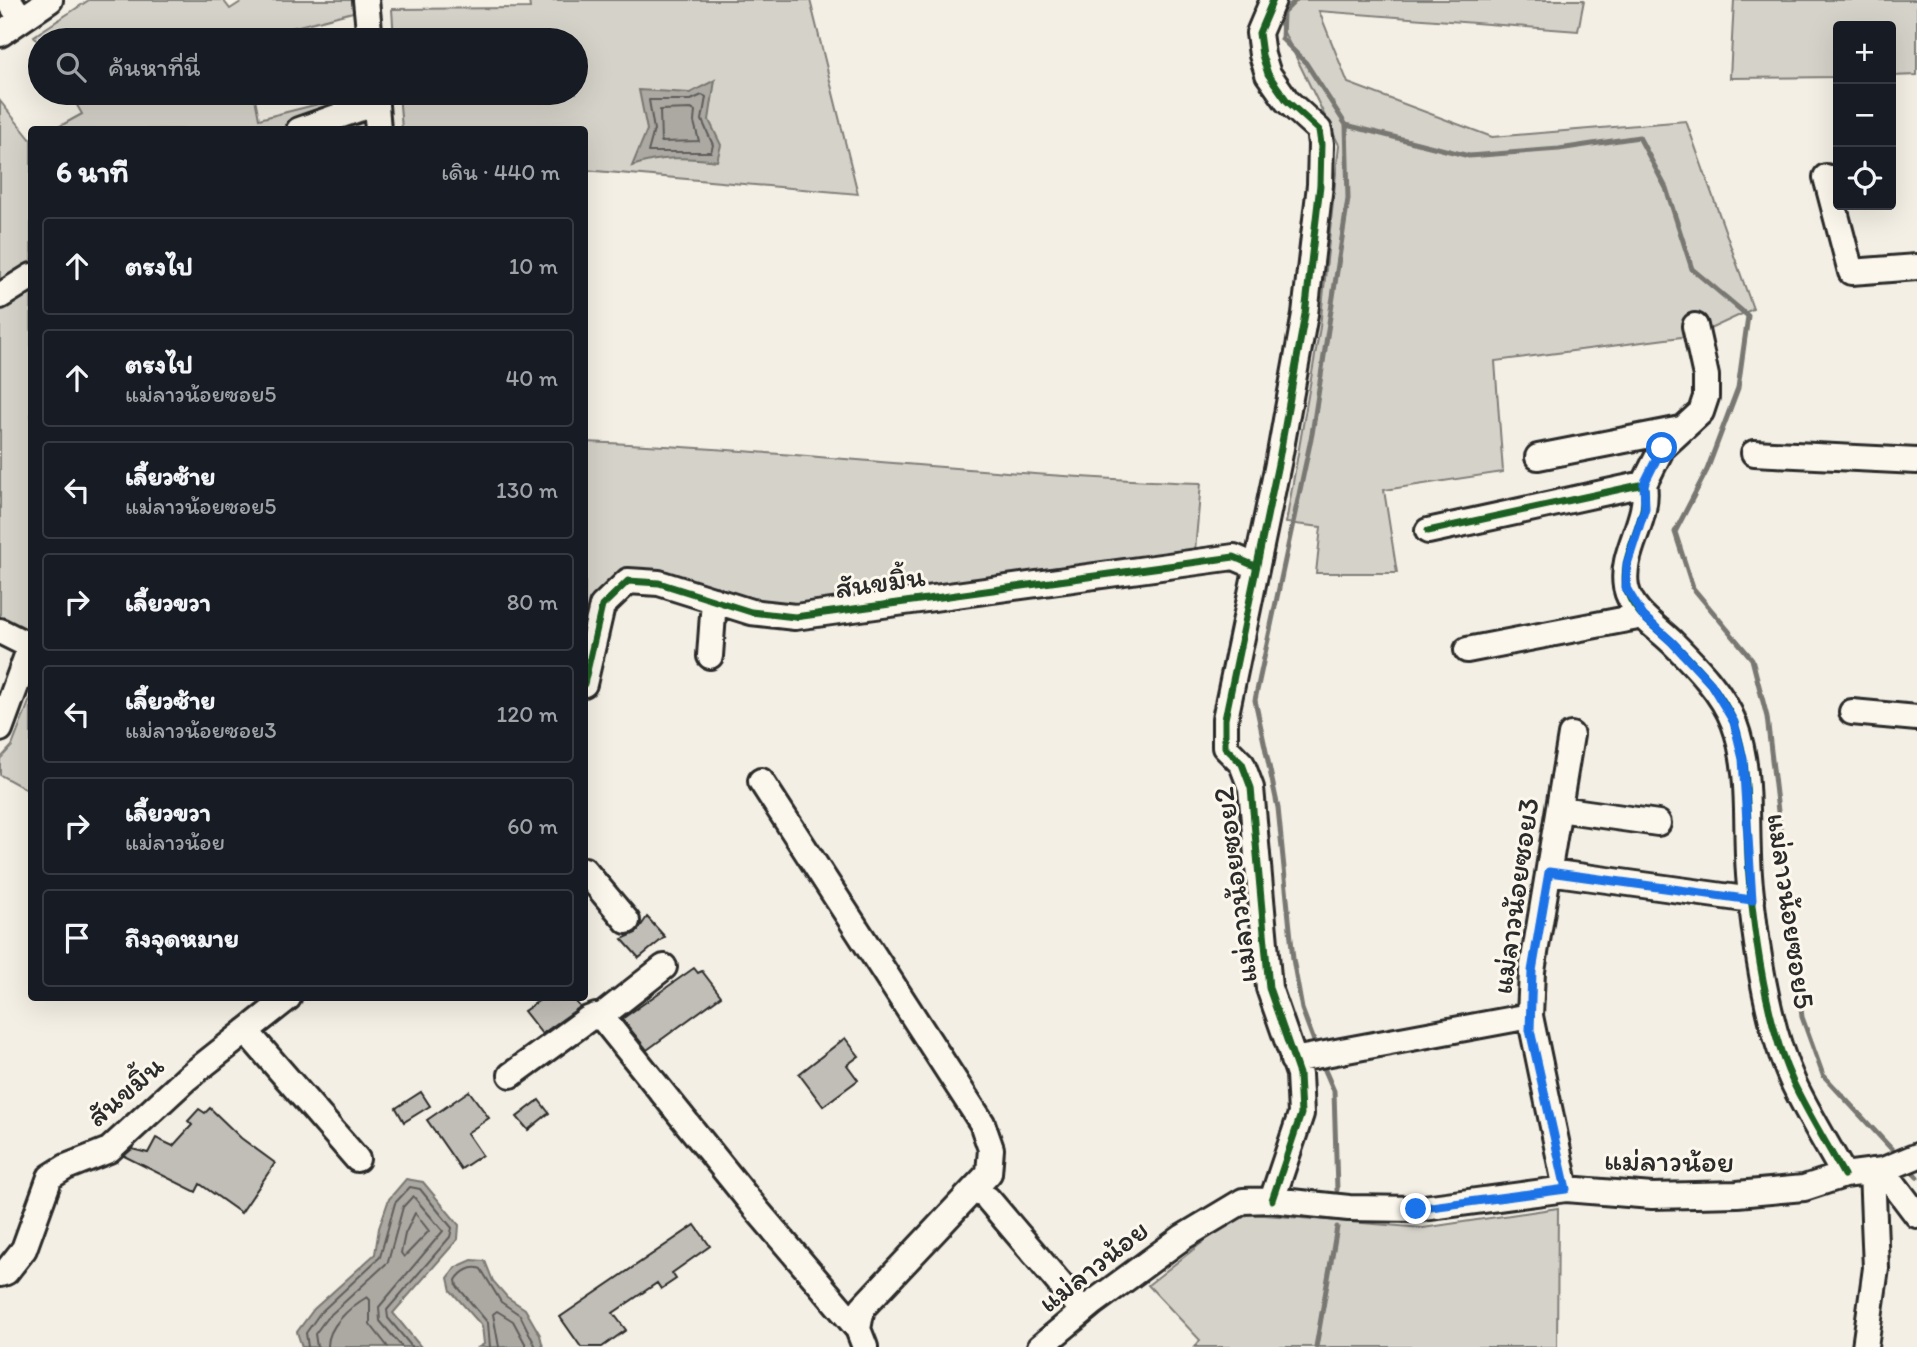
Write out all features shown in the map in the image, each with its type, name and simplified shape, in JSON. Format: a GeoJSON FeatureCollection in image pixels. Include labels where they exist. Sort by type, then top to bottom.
{"type":"FeatureCollection","features":[{"type":"Feature","properties":{"kind":"street"},"geometry":{"type":"LineString","coordinates":[[0,34],[15,10],[50,0]]}},
{"type":"Feature","properties":{"kind":"street"},"geometry":{"type":"LineString","coordinates":[[366,0],[369,28]]}},
{"type":"Feature","properties":{"kind":"street","name":"แม่ลาวน้อยซอย2"},"geometry":{"type":"LineString","coordinates":[[1272,1200],[1301,1114],[1299,1074],[1269,988],[1251,788],[1242,764],[1225,747],[1224,719],[1279,458],[1304,314],[1319,194],[1319,130],[1287,102],[1268,74],[1259,33],[1273,0]]}},
{"type":"Feature","properties":{"kind":"street"},"geometry":{"type":"LineString","coordinates":[[308,126],[358,105]]}},
{"type":"Feature","properties":{"kind":"street"},"geometry":{"type":"LineString","coordinates":[[376,105],[378,126]]}},
{"type":"Feature","properties":{"kind":"street"},"geometry":{"type":"LineString","coordinates":[[1826,177],[1851,272],[1917,267]]}},
{"type":"Feature","properties":{"kind":"street"},"geometry":{"type":"LineString","coordinates":[[0,296],[28,278]]}},
{"type":"Feature","properties":{"kind":"street"},"geometry":{"type":"LineString","coordinates":[[1428,531],[1644,484],[1662,448],[1701,412],[1706,397],[1706,376],[1695,326]]}},
{"type":"Feature","properties":{"kind":"street"},"geometry":{"type":"LineString","coordinates":[[1538,457],[1685,428]]}},
{"type":"Feature","properties":{"kind":"street"},"geometry":{"type":"LineString","coordinates":[[1754,453],[1917,461]]}},
{"type":"Feature","properties":{"kind":"street","name":"แม่ลาวน้อยซอย5"},"geometry":{"type":"LineString","coordinates":[[1644,484],[1645,508],[1627,564],[1626,588],[1643,616],[1672,642],[1711,684],[1734,722],[1743,759],[1752,900],[1778,1040],[1793,1082],[1844,1175]]}},
{"type":"Feature","properties":{"kind":"street","name":"สันขมิ้น"},"geometry":{"type":"LineString","coordinates":[[588,667],[602,606],[628,581],[659,583],[751,612],[795,617],[1234,557],[1255,566]]}},
{"type":"Feature","properties":{"kind":"street"},"geometry":{"type":"LineString","coordinates":[[710,656],[714,600]]}},
{"type":"Feature","properties":{"kind":"street"},"geometry":{"type":"LineString","coordinates":[[1467,650],[1643,616]]}},
{"type":"Feature","properties":{"kind":"street"},"geometry":{"type":"LineString","coordinates":[[0,631],[28,643]]}},
{"type":"Feature","properties":{"kind":"street"},"geometry":{"type":"LineString","coordinates":[[0,729],[28,652]]}},
{"type":"Feature","properties":{"kind":"street"},"geometry":{"type":"LineString","coordinates":[[1852,712],[1917,718]]}},
{"type":"Feature","properties":{"kind":"street","name":"แม่ลาวน้อยซอย3"},"geometry":{"type":"LineString","coordinates":[[1566,1189],[1530,1016],[1532,971],[1571,735]]}},
{"type":"Feature","properties":{"kind":"street"},"geometry":{"type":"LineString","coordinates":[[761,781],[982,1123],[990,1149],[989,1173],[862,1308],[862,1338]]}},
{"type":"Feature","properties":{"kind":"street"},"geometry":{"type":"LineString","coordinates":[[1559,809],[1658,822]]}},
{"type":"Feature","properties":{"kind":"street"},"geometry":{"type":"LineString","coordinates":[[1549,872],[1752,900]]}},
{"type":"Feature","properties":{"kind":"street"},"geometry":{"type":"LineString","coordinates":[[588,875],[627,921]]}},
{"type":"Feature","properties":{"kind":"street"},"geometry":{"type":"LineString","coordinates":[[511,1075],[588,1019],[599,1017],[664,967]]}},
{"type":"Feature","properties":{"kind":"street","name":"สันขมิ้น"},"geometry":{"type":"LineString","coordinates":[[0,1274],[6,1272],[24,1249],[50,1177],[66,1167],[108,1150],[187,1078],[284,1001]]}},
{"type":"Feature","properties":{"kind":"street"},"geometry":{"type":"LineString","coordinates":[[1293,1060],[1530,1016]]}},
{"type":"Feature","properties":{"kind":"street"},"geometry":{"type":"LineString","coordinates":[[599,1017],[862,1338]]}},
{"type":"Feature","properties":{"kind":"street"},"geometry":{"type":"LineString","coordinates":[[246,1031],[357,1159]]}},
{"type":"Feature","properties":{"kind":"street","name":"แม่ลาวน้อย"},"geometry":{"type":"LineString","coordinates":[[1040,1347],[1083,1311],[1183,1237],[1243,1200],[1272,1200],[1349,1208],[1416,1209],[1566,1189],[1652,1196],[1737,1194],[1804,1188],[1844,1175],[1878,1171],[1917,1156]]}},
{"type":"Feature","properties":{"kind":"street"},"geometry":{"type":"LineString","coordinates":[[1878,1171],[1917,1215]]}},
{"type":"Feature","properties":{"kind":"street"},"geometry":{"type":"LineString","coordinates":[[1866,1347],[1876,1268],[1878,1171]]}},
{"type":"Feature","properties":{"kind":"street"},"geometry":{"type":"LineString","coordinates":[[988,1199],[1083,1311]]}},
{"type":"Feature","properties":{"kind":"shaded area"},"geometry":{"type":"Polygon","coordinates":[[[89,0],[223,0],[230,9],[244,0],[352,0],[353,12],[291,28],[46,28],[89,0]]]}},
{"type":"Feature","properties":{"kind":"shaded area"},"geometry":{"type":"Polygon","coordinates":[[[529,0],[810,0],[858,194],[588,170],[588,126],[402,126],[400,105],[588,105],[588,28],[393,28],[392,9],[530,8],[529,0]]]}},
{"type":"Feature","properties":{"kind":"shaded area"},"geometry":{"type":"Polygon","coordinates":[[[1283,0],[1584,0],[1578,31],[1319,11],[1348,83],[1492,137],[1686,121],[1753,309],[1697,335],[1495,361],[1503,472],[1384,490],[1397,573],[1316,573],[1321,527],[1286,523],[1320,327],[1339,145],[1274,12],[1283,0]]]}},
{"type":"Feature","properties":{"kind":"shaded area"},"geometry":{"type":"Polygon","coordinates":[[[1734,0],[1917,0],[1917,75],[1896,76],[1896,21],[1833,21],[1833,77],[1730,78],[1734,0]]]}},
{"type":"Feature","properties":{"kind":"shaded area"},"geometry":{"type":"Polygon","coordinates":[[[0,101],[28,136],[28,635],[0,620],[0,101]]]}},
{"type":"Feature","properties":{"kind":"shaded area"},"geometry":{"type":"Polygon","coordinates":[[[77,105],[256,105],[259,119],[314,105],[363,105],[366,126],[60,126],[82,114],[77,105]]]}},
{"type":"Feature","properties":{"kind":"shaded area"},"geometry":{"type":"Polygon","coordinates":[[[588,442],[1047,475],[1201,483],[1194,562],[795,617],[659,583],[602,606],[588,678],[588,442]]]}},
{"type":"Feature","properties":{"kind":"shaded area"},"geometry":{"type":"Polygon","coordinates":[[[28,705],[28,790],[0,775],[0,759],[12,746],[28,705]]]}},
{"type":"Feature","properties":{"kind":"shaded area"},"geometry":{"type":"Polygon","coordinates":[[[1558,1208],[1557,1347],[1195,1347],[1200,1340],[1148,1285],[1240,1213],[1423,1228],[1558,1208]]]}},
{"type":"Feature","properties":{"kind":"water"},"geometry":{"type":"Polygon","coordinates":[[[715,80],[709,120],[721,145],[717,161],[674,158],[632,166],[647,130],[639,90],[690,93],[715,80]]]}},
{"type":"Feature","properties":{"kind":"water"},"geometry":{"type":"Polygon","coordinates":[[[406,1179],[423,1182],[459,1225],[458,1239],[393,1313],[421,1347],[302,1347],[297,1332],[314,1309],[375,1254],[379,1228],[389,1199],[406,1179]]]}},
{"type":"Feature","properties":{"kind":"water"},"geometry":{"type":"Polygon","coordinates":[[[472,1260],[485,1261],[493,1281],[507,1297],[525,1309],[540,1335],[543,1347],[479,1347],[484,1344],[482,1326],[451,1291],[448,1278],[456,1267],[472,1260]]]}},
{"type":"Feature","properties":{"kind":"building"},"geometry":{"type":"Polygon","coordinates":[[[647,917],[665,937],[639,958],[622,939],[636,933],[647,917]]]}},
{"type":"Feature","properties":{"kind":"building"},"geometry":{"type":"Polygon","coordinates":[[[694,968],[698,973],[702,971],[721,996],[647,1050],[622,1019],[694,968]]]}},
{"type":"Feature","properties":{"kind":"building"},"geometry":{"type":"Polygon","coordinates":[[[539,1001],[575,1001],[580,1007],[542,1034],[524,1011],[539,1001]]]}},
{"type":"Feature","properties":{"kind":"building"},"geometry":{"type":"Polygon","coordinates":[[[845,1038],[859,1056],[847,1065],[858,1080],[823,1106],[799,1074],[845,1038]]]}},
{"type":"Feature","properties":{"kind":"building"},"geometry":{"type":"Polygon","coordinates":[[[469,1091],[489,1118],[467,1133],[482,1155],[461,1169],[427,1120],[469,1091]]]}},
{"type":"Feature","properties":{"kind":"building"},"geometry":{"type":"Polygon","coordinates":[[[421,1092],[430,1106],[404,1122],[396,1108],[421,1092]]]}},
{"type":"Feature","properties":{"kind":"building"},"geometry":{"type":"Polygon","coordinates":[[[539,1100],[549,1113],[528,1130],[517,1117],[539,1100]]]}},
{"type":"Feature","properties":{"kind":"building"},"geometry":{"type":"Polygon","coordinates":[[[210,1108],[241,1138],[275,1163],[241,1213],[200,1184],[196,1192],[124,1156],[132,1149],[148,1153],[156,1138],[173,1146],[192,1125],[188,1121],[199,1109],[205,1113],[210,1108]]]}},
{"type":"Feature","properties":{"kind":"building"},"geometry":{"type":"Polygon","coordinates":[[[695,1225],[710,1246],[672,1273],[676,1279],[661,1289],[657,1283],[613,1313],[626,1330],[602,1347],[581,1347],[560,1317],[695,1225]]]}},
{"type":"Feature","properties":{"kind":"waterway"},"geometry":{"type":"LineString","coordinates":[[1296,0],[1283,13],[1282,39],[1306,63],[1346,125],[1348,199],[1312,434],[1255,700],[1278,808],[1293,959],[1302,1009],[1317,1049]]}},
{"type":"Feature","properties":{"kind":"waterway"},"geometry":{"type":"LineString","coordinates":[[1346,125],[1469,156],[1559,149],[1639,137],[1666,188],[1692,269],[1748,316],[1738,388],[1707,470],[1675,532],[1693,588],[1752,659],[1767,717],[1802,1017],[1823,1075],[1898,1156]]}},
{"type":"Feature","properties":{"kind":"waterway"},"geometry":{"type":"LineString","coordinates":[[1321,1061],[1334,1091],[1337,1190]]}},
{"type":"Feature","properties":{"kind":"waterway"},"geometry":{"type":"LineString","coordinates":[[1907,1166],[1917,1177]]}},
{"type":"Feature","properties":{"kind":"waterway"},"geometry":{"type":"LineString","coordinates":[[1316,1347],[1337,1227]]}},
{"type":"Feature","properties":{"kind":"cycle path"},"geometry":{"type":"LineString","coordinates":[[1272,1200],[1301,1114],[1299,1074],[1269,988],[1251,788],[1242,764],[1225,747],[1225,719],[1279,459],[1305,314],[1320,185],[1321,144],[1319,130],[1287,101],[1268,74],[1259,33],[1273,0]]}},
{"type":"Feature","properties":{"kind":"cycle path"},"geometry":{"type":"LineString","coordinates":[[1428,531],[1644,484],[1643,510],[1627,561],[1626,587],[1633,604],[1645,618],[1708,680],[1734,723],[1744,762],[1748,866],[1759,960],[1776,1036],[1793,1082],[1844,1175]]}},
{"type":"Feature","properties":{"kind":"cycle path"},"geometry":{"type":"LineString","coordinates":[[588,667],[602,606],[628,581],[659,583],[751,612],[795,617],[1234,557],[1255,566]]}},
{"type":"Feature","properties":{"kind":"route"},"geometry":{"type":"LineString","coordinates":[[1416,1209],[1479,1203],[1566,1189],[1530,1030],[1532,971],[1549,872],[1752,900],[1743,759],[1734,722],[1711,684],[1672,642],[1643,616],[1626,588],[1627,564],[1645,508],[1644,484],[1662,448]]}}]}
